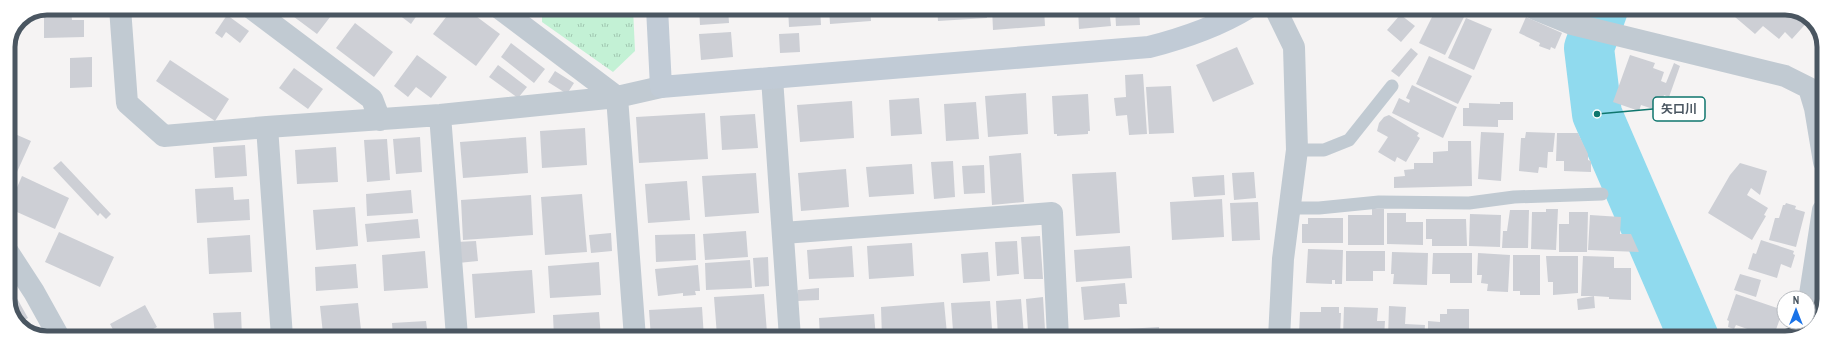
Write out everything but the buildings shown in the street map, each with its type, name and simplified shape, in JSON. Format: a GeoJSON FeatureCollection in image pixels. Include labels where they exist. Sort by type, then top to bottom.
{"type":"FeatureCollection","features":[{"type":"Feature","properties":{"kind":"street"},"geometry":{"type":"LineString","coordinates":[[121,15],[127,103],[164,136],[440,115],[617,97],[661,87],[1149,47],[1182,38],[1219,24],[1235,15]]}},
{"type":"Feature","properties":{"kind":"street"},"geometry":{"type":"LineString","coordinates":[[260,15],[372,99],[380,120]]}},
{"type":"Feature","properties":{"kind":"street"},"geometry":{"type":"LineString","coordinates":[[523,15],[617,97],[634,331]]}},
{"type":"Feature","properties":{"kind":"street"},"geometry":{"type":"LineString","coordinates":[[657,15],[661,87]]}},
{"type":"Feature","properties":{"kind":"street"},"geometry":{"type":"LineString","coordinates":[[1278,15],[1294,47],[1297,150],[1283,259],[1279,331]]}},
{"type":"Feature","properties":{"kind":"street"},"geometry":{"type":"LineString","coordinates":[[1550,15],[1572,24],[1618,36],[1785,76],[1809,88],[1817,120]]}},
{"type":"Feature","properties":{"kind":"street"},"geometry":{"type":"LineString","coordinates":[[772,78],[790,331]]}},
{"type":"Feature","properties":{"kind":"street"},"geometry":{"type":"LineString","coordinates":[[440,115],[456,331]]}},
{"type":"Feature","properties":{"kind":"street"},"geometry":{"type":"LineString","coordinates":[[267,127],[282,331]]}},
{"type":"Feature","properties":{"kind":"street"},"geometry":{"type":"LineString","coordinates":[[783,233],[1052,213],[1058,331]]}},
{"type":"Feature","properties":{"kind":"street"},"geometry":{"type":"LineString","coordinates":[[1811,290],[1817,249]]}},
{"type":"Feature","properties":{"kind":"street"},"geometry":{"type":"LineString","coordinates":[[15,265],[34,292],[56,331]]}},
{"type":"Feature","properties":{"kind":"lane"},"geometry":{"type":"LineString","coordinates":[[1297,150],[1324,150],[1350,140],[1392,86]]}},
{"type":"Feature","properties":{"kind":"lane"},"geometry":{"type":"LineString","coordinates":[[1290,208],[1319,208],[1379,202],[1469,203],[1514,197],[1602,194]]}},
{"type":"Feature","properties":{"kind":"green space"},"geometry":{"type":"Polygon","coordinates":[[[542,15],[633,15],[635,51],[613,72],[542,22],[542,15]]]}},
{"type":"Feature","properties":{"kind":"waterway"},"geometry":{"type":"LineString","coordinates":[[1601,15],[1589,48],[1597,114],[1691,331]]}},
{"type":"Feature","properties":{"kind":"place","name":"矢口川"},"geometry":{"type":"Point","coordinates":[1597,114]}}]}
